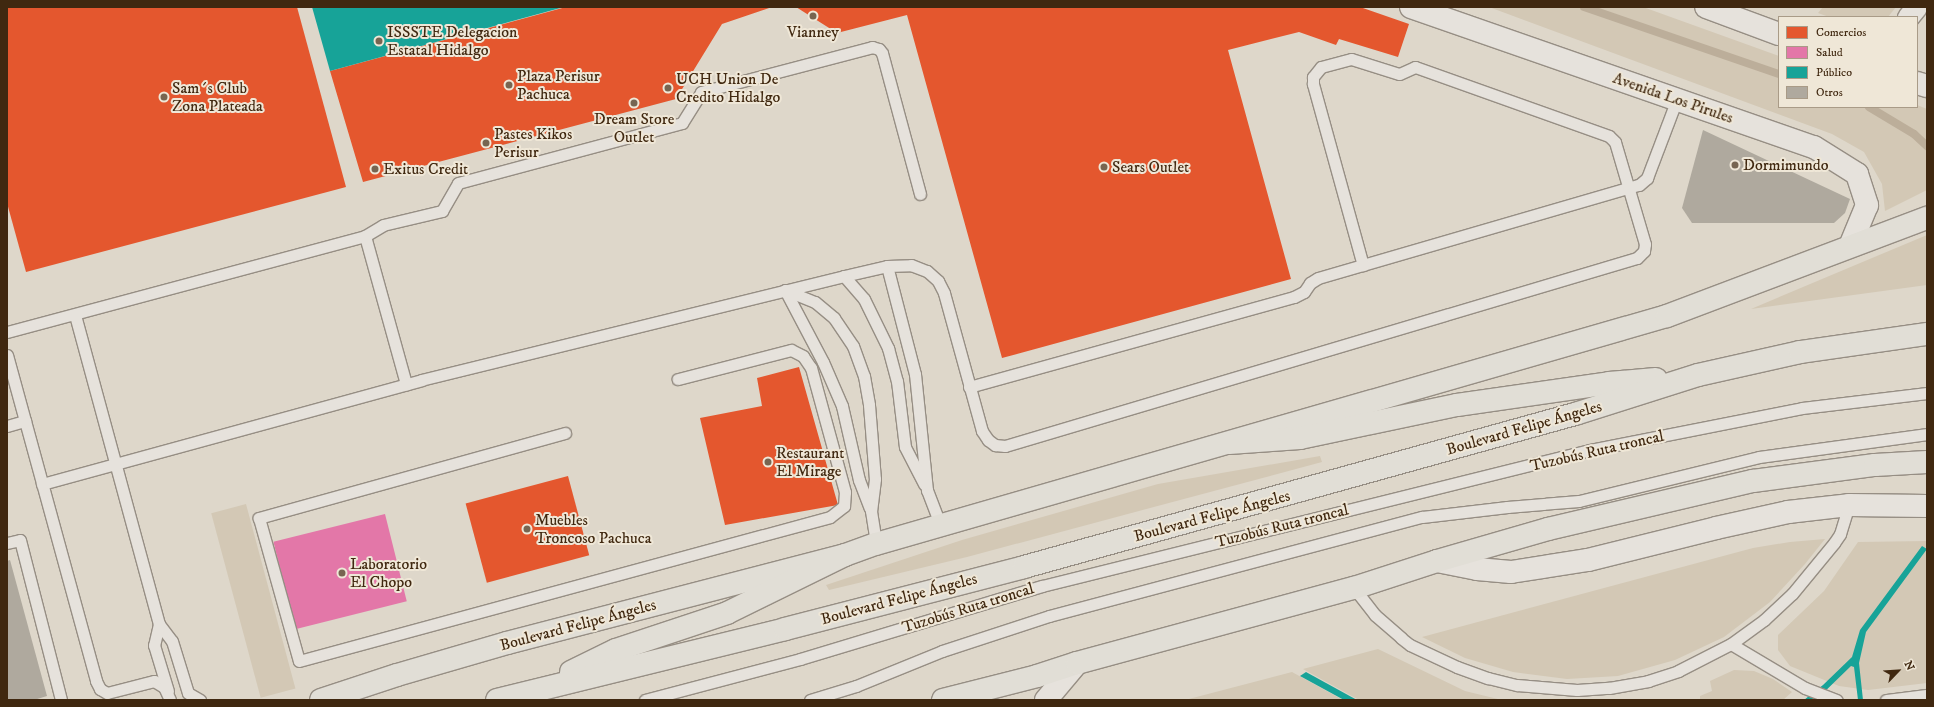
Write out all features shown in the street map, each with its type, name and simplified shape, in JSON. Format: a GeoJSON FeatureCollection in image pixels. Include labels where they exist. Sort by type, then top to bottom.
{"type":"FeatureCollection","features":[{"type":"Feature","properties":{"kind":"main road"},"geometry":{"type":"LineString","coordinates":[[1229,443],[1667,316],[1927,218]]}},
{"type":"Feature","properties":{"kind":"main road","name":"Boulevard Felipe Ángeles"},"geometry":{"type":"LineString","coordinates":[[497,700],[785,629],[1024,567],[1575,414],[1698,375],[1800,352],[1927,334]]}},
{"type":"Feature","properties":{"kind":"main road"},"geometry":{"type":"LineString","coordinates":[[1229,443],[1300,438],[1457,406],[1609,383],[1698,375]]}},
{"type":"Feature","properties":{"kind":"main road","name":"Boulevard Felipe Ángeles"},"geometry":{"type":"LineString","coordinates":[[321,700],[397,675],[507,643],[845,555],[876,544],[1229,443]]}},
{"type":"Feature","properties":{"kind":"main road"},"geometry":{"type":"LineString","coordinates":[[943,700],[1037,676],[1077,663],[1354,588],[1437,561],[1548,529],[1753,481],[1875,464],[1927,462]]}},
{"type":"Feature","properties":{"kind":"main road"},"geometry":{"type":"LineString","coordinates":[[534,690],[616,650],[727,613],[845,555]]}},
{"type":"Feature","properties":{"kind":"street","name":"Avenida Los Pirules"},"geometry":{"type":"LineString","coordinates":[[1411,7],[1814,146],[1857,174],[1867,205],[1850,246]]}},
{"type":"Feature","properties":{"kind":"street"},"geometry":{"type":"LineString","coordinates":[[1706,7],[1778,34]]}},
{"type":"Feature","properties":{"kind":"street"},"geometry":{"type":"LineString","coordinates":[[1909,16],[1916,7]]}},
{"type":"Feature","properties":{"kind":"street"},"geometry":{"type":"LineString","coordinates":[[1437,561],[1478,569],[1511,572],[1588,560],[1716,528],[1788,512],[1849,505],[1927,506]]}},
{"type":"Feature","properties":{"kind":"street"},"geometry":{"type":"LineString","coordinates":[[1046,700],[1077,663]]}},
{"type":"Feature","properties":{"kind":"lane"},"geometry":{"type":"LineString","coordinates":[[7,332],[366,236],[384,225],[442,211],[458,183],[674,126],[682,123],[701,92],[872,47],[879,49],[882,53],[920,194]]}},
{"type":"Feature","properties":{"kind":"lane"},"geometry":{"type":"LineString","coordinates":[[42,484],[406,384],[844,276],[887,266],[911,265],[927,271],[938,281],[944,293],[982,431],[988,440],[995,445],[1005,446],[1622,262],[1642,255],[1645,244],[1615,142],[1609,136],[1415,68],[1399,74],[1352,58],[1321,67],[1314,77],[1313,84],[1363,265]]}},
{"type":"Feature","properties":{"kind":"lane"},"geometry":{"type":"LineString","coordinates":[[969,387],[1294,297],[1304,292],[1310,283],[1318,278],[1628,188],[1644,182],[1647,178],[1676,99]]}},
{"type":"Feature","properties":{"kind":"lane"},"geometry":{"type":"LineString","coordinates":[[366,236],[406,384]]}},
{"type":"Feature","properties":{"kind":"lane"},"geometry":{"type":"LineString","coordinates":[[887,266],[915,374],[927,490]]}},
{"type":"Feature","properties":{"kind":"lane"},"geometry":{"type":"LineString","coordinates":[[844,276],[864,299],[888,348],[897,381],[905,447],[927,490],[941,526]]}},
{"type":"Feature","properties":{"kind":"lane"},"geometry":{"type":"LineString","coordinates":[[785,290],[815,302],[834,318],[853,346],[864,376],[869,405],[875,479],[871,511]]}},
{"type":"Feature","properties":{"kind":"lane"},"geometry":{"type":"LineString","coordinates":[[785,290],[823,362],[842,406],[859,480],[871,511],[876,544]]}},
{"type":"Feature","properties":{"kind":"lane"},"geometry":{"type":"LineString","coordinates":[[75,314],[159,624],[172,641],[188,693],[200,700]]}},
{"type":"Feature","properties":{"kind":"lane"},"geometry":{"type":"LineString","coordinates":[[565,433],[259,518],[299,661],[830,517],[844,506],[845,492],[811,368],[803,356],[791,350],[678,379]]}},
{"type":"Feature","properties":{"kind":"lane"},"geometry":{"type":"LineString","coordinates":[[7,355],[96,681],[100,689],[106,693],[154,681],[164,687],[170,700]]}},
{"type":"Feature","properties":{"kind":"lane","name":"Tuzobús Ruta troncal"},"geometry":{"type":"LineString","coordinates":[[645,700],[800,659],[1042,586],[1590,450],[1802,408],[1927,393]]}},
{"type":"Feature","properties":{"kind":"lane"},"geometry":{"type":"LineString","coordinates":[[7,426],[25,421]]}},
{"type":"Feature","properties":{"kind":"lane","name":"Tuzobús Ruta troncal"},"geometry":{"type":"LineString","coordinates":[[810,700],[856,686],[942,651],[1049,616],[1422,517],[1507,507],[1579,501],[1759,457],[1927,434]]}},
{"type":"Feature","properties":{"kind":"lane"},"geometry":{"type":"LineString","coordinates":[[1354,588],[1376,615],[1410,644],[1457,667],[1488,678],[1517,685],[1577,690],[1609,688],[1648,681],[1678,671],[1731,644],[1764,620],[1792,594],[1812,571],[1840,534],[1849,505]]}},
{"type":"Feature","properties":{"kind":"lane"},"geometry":{"type":"LineString","coordinates":[[7,544],[20,540],[61,700]]}},
{"type":"Feature","properties":{"kind":"lane"},"geometry":{"type":"LineString","coordinates":[[159,624],[154,644],[170,700]]}},
{"type":"Feature","properties":{"kind":"lane"},"geometry":{"type":"LineString","coordinates":[[1731,644],[1806,688],[1836,700]]}},
{"type":"Feature","properties":{"kind":"lane"},"geometry":{"type":"LineString","coordinates":[[1886,700],[1927,695]]}},
{"type":"Feature","properties":{"kind":"shaded area"},"geometry":{"type":"Polygon","coordinates":[[[1489,7],[1643,7],[1778,56],[1778,108],[1918,108],[1918,105],[1927,109],[1927,190],[1885,211],[1882,184],[1864,152],[1832,134],[1489,7]]]}},
{"type":"Feature","properties":{"kind":"shaded area"},"geometry":{"type":"Polygon","coordinates":[[[1823,7],[1896,7],[1889,16],[1826,16],[1818,13],[1823,7]]]}},
{"type":"Feature","properties":{"kind":"shaded area"},"geometry":{"type":"Polygon","coordinates":[[[1927,235],[1927,285],[1751,309],[1853,266],[1927,235]]]}},
{"type":"Feature","properties":{"kind":"shaded area"},"geometry":{"type":"Polygon","coordinates":[[[1320,456],[1322,462],[967,557],[829,590],[826,585],[962,540],[1158,484],[1320,456]]]}},
{"type":"Feature","properties":{"kind":"shaded area"},"geometry":{"type":"Polygon","coordinates":[[[246,504],[295,688],[261,698],[211,513],[246,504]]]}},
{"type":"Feature","properties":{"kind":"shaded area"},"geometry":{"type":"Polygon","coordinates":[[[1825,539],[1805,564],[1770,602],[1724,637],[1675,660],[1618,676],[1567,679],[1513,672],[1465,658],[1422,637],[1753,548],[1790,542],[1825,539]]]}},
{"type":"Feature","properties":{"kind":"shaded area"},"geometry":{"type":"Polygon","coordinates":[[[1927,541],[1927,683],[1868,690],[1839,686],[1790,666],[1778,650],[1778,635],[1824,591],[1858,542],[1927,541]]]}},
{"type":"Feature","properties":{"kind":"shaded area"},"geometry":{"type":"Polygon","coordinates":[[[1378,649],[1465,691],[1502,700],[1359,700],[1303,669],[1378,649]]]}},
{"type":"Feature","properties":{"kind":"shaded area"},"geometry":{"type":"Polygon","coordinates":[[[1734,670],[1754,671],[1773,679],[1792,692],[1783,700],[1700,700],[1700,696],[1712,691],[1710,681],[1734,670]]]}},
{"type":"Feature","properties":{"kind":"shaded area"},"geometry":{"type":"Polygon","coordinates":[[[1292,672],[1343,700],[1185,700],[1292,672]]]}},
{"type":"Feature","properties":{"kind":"building: Comercios","name":"Sam´s Club Zona Plateada"},"geometry":{"type":"Polygon","coordinates":[[[7,7],[297,7],[346,187],[26,272],[7,203],[7,7]]]}},
{"type":"Feature","properties":{"kind":"building: Comercios","name":"Plaza Perisur Pachuca"},"geometry":{"type":"Polygon","coordinates":[[[566,7],[772,7],[722,24],[676,99],[363,182],[330,71],[566,7]]]}},
{"type":"Feature","properties":{"kind":"building: Comercios","name":"Sears Outlet"},"geometry":{"type":"Polygon","coordinates":[[[796,7],[1360,7],[1409,24],[1398,57],[1339,39],[1336,45],[1299,32],[1228,50],[1291,279],[1002,358],[907,15],[837,33],[796,7]]]}},
{"type":"Feature","properties":{"kind":"building: Comercios","name":"Restaurant El Mirage"},"geometry":{"type":"Polygon","coordinates":[[[799,367],[838,505],[725,525],[700,418],[762,406],[757,378],[799,367]]]}},
{"type":"Feature","properties":{"kind":"building: Comercios","name":"Muebles Troncoso Pachuca"},"geometry":{"type":"Polygon","coordinates":[[[568,476],[589,555],[487,583],[466,503],[568,476]]]}},
{"type":"Feature","properties":{"kind":"building: Salud","name":"Laboratorio El Chopo"},"geometry":{"type":"Polygon","coordinates":[[[385,514],[407,601],[295,629],[273,542],[385,514]]]}},
{"type":"Feature","properties":{"kind":"building: Público"},"geometry":{"type":"Polygon","coordinates":[[[312,7],[564,7],[330,71],[312,7]]]}},
{"type":"Feature","properties":{"kind":"building: Público"},"geometry":{"type":"Polygon","coordinates":[[[1922,546],[1927,549],[1866,632],[1859,663],[1863,700],[1858,700],[1854,667],[1851,666],[1816,700],[1804,700],[1823,685],[1852,657],[1860,630],[1922,546]]]}},
{"type":"Feature","properties":{"kind":"building: Público"},"geometry":{"type":"Polygon","coordinates":[[[1306,672],[1357,700],[1344,700],[1300,676],[1306,672]]]}},
{"type":"Feature","properties":{"kind":"building: Otros","name":"Dormimundo"},"geometry":{"type":"Polygon","coordinates":[[[1703,130],[1850,199],[1845,213],[1834,223],[1692,223],[1682,208],[1703,130]]]}},
{"type":"Feature","properties":{"kind":"building: Otros"},"geometry":{"type":"Polygon","coordinates":[[[10,560],[47,696],[34,700],[7,700],[7,561],[10,560]]]}},
{"type":"Feature","properties":{"kind":"waterway"},"geometry":{"type":"LineString","coordinates":[[1584,7],[1778,74]]}},
{"type":"Feature","properties":{"kind":"waterway"},"geometry":{"type":"LineString","coordinates":[[1871,108],[1914,134],[1927,146]]}},
{"type":"Feature","properties":{"kind":"place","name":"Vianney"},"geometry":{"type":"Point","coordinates":[813,16]}},
{"type":"Feature","properties":{"kind":"place","name":"ISSSTE Delegacion Estatal Hidalgo"},"geometry":{"type":"Point","coordinates":[379,41]}},
{"type":"Feature","properties":{"kind":"place","name":"Plaza Perisur Pachuca"},"geometry":{"type":"Point","coordinates":[509,85]}},
{"type":"Feature","properties":{"kind":"place","name":"UCH Union De Credito Hidalgo"},"geometry":{"type":"Point","coordinates":[668,88]}},
{"type":"Feature","properties":{"kind":"place","name":"Sam´s Club Zona Plateada"},"geometry":{"type":"Point","coordinates":[164,97]}},
{"type":"Feature","properties":{"kind":"place","name":"Dream Store Outlet"},"geometry":{"type":"Point","coordinates":[634,103]}},
{"type":"Feature","properties":{"kind":"place","name":"Pastes Kikos Perisur"},"geometry":{"type":"Point","coordinates":[486,143]}},
{"type":"Feature","properties":{"kind":"place","name":"Dormimundo"},"geometry":{"type":"Point","coordinates":[1735,165]}},
{"type":"Feature","properties":{"kind":"place","name":"Sears Outlet"},"geometry":{"type":"Point","coordinates":[1104,167]}},
{"type":"Feature","properties":{"kind":"place","name":"Exitus Credit"},"geometry":{"type":"Point","coordinates":[375,169]}},
{"type":"Feature","properties":{"kind":"place","name":"Restaurant El Mirage"},"geometry":{"type":"Point","coordinates":[768,462]}},
{"type":"Feature","properties":{"kind":"place","name":"Muebles Troncoso Pachuca"},"geometry":{"type":"Point","coordinates":[527,529]}},
{"type":"Feature","properties":{"kind":"place","name":"Laboratorio El Chopo"},"geometry":{"type":"Point","coordinates":[342,573]}}]}
